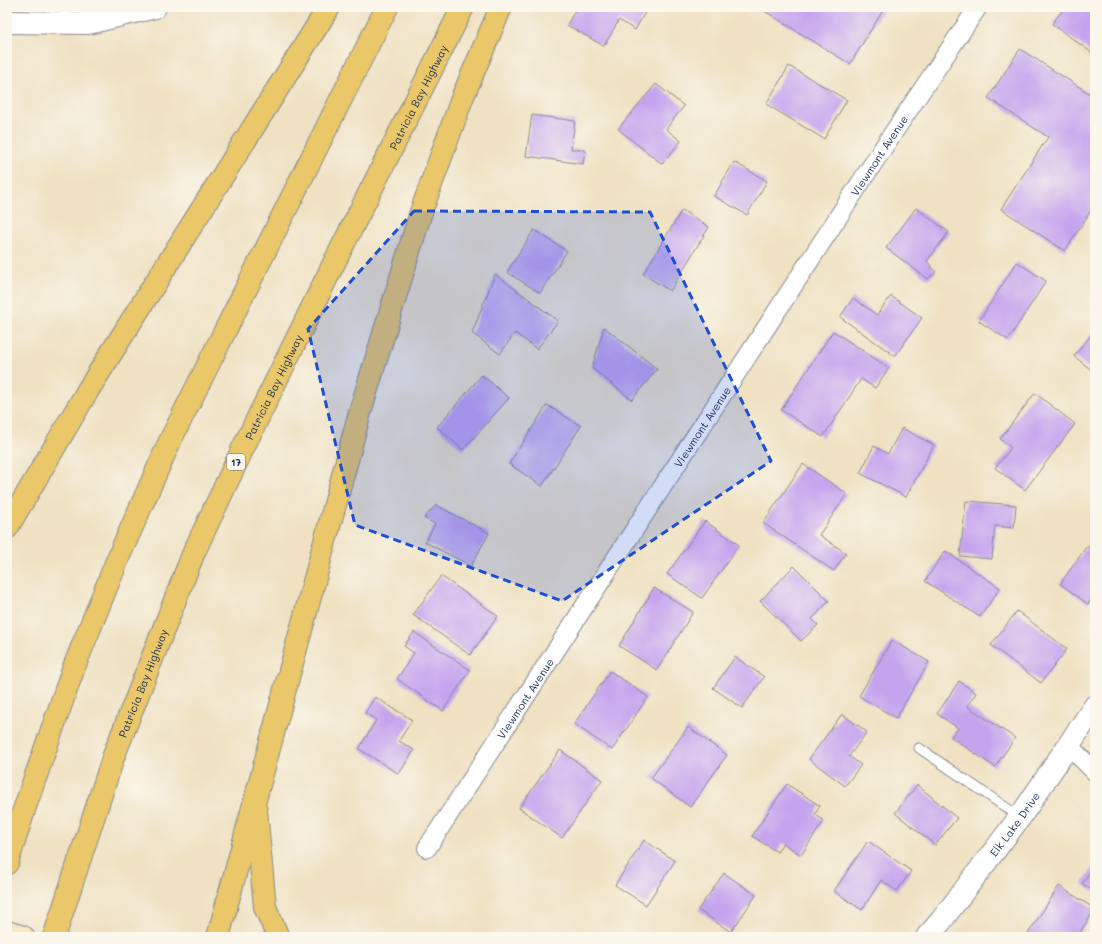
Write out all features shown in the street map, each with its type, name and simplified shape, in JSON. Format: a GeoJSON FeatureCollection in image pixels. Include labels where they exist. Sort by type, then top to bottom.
{"type":"FeatureCollection","features":[{"type":"Feature","properties":{"kind":"highway"},"geometry":{"type":"LineString","coordinates":[[7,528],[88,390],[329,7]]}},
{"type":"Feature","properties":{"kind":"highway"},"geometry":{"type":"LineString","coordinates":[[7,863],[74,667],[119,556],[170,442],[387,7]]}},
{"type":"Feature","properties":{"kind":"highway","name":"Patricia Bay Highway"},"geometry":{"type":"LineString","coordinates":[[54,937],[114,755],[194,552],[329,273],[463,7]]}},
{"type":"Feature","properties":{"kind":"highway"},"geometry":{"type":"LineString","coordinates":[[218,937],[360,412],[421,212],[463,96],[501,7]]}},
{"type":"Feature","properties":{"kind":"highway"},"geometry":{"type":"LineString","coordinates":[[7,503],[42,448],[88,390]]}},
{"type":"Feature","properties":{"kind":"highway"},"geometry":{"type":"LineString","coordinates":[[255,798],[265,907],[278,937]]}},
{"type":"Feature","properties":{"kind":"main road"},"geometry":{"type":"LineString","coordinates":[[7,932],[23,937]]}},
{"type":"Feature","properties":{"kind":"street"},"geometry":{"type":"LineString","coordinates":[[7,22],[88,23],[155,7]]}},
{"type":"Feature","properties":{"kind":"street","name":"Viewmont Avenue"},"geometry":{"type":"LineString","coordinates":[[427,848],[881,152],[978,7]]}},
{"type":"Feature","properties":{"kind":"street","name":"Elk Lake Drive"},"geometry":{"type":"LineString","coordinates":[[927,937],[942,921],[1020,817],[1095,706]]}},
{"type":"Feature","properties":{"kind":"street"},"geometry":{"type":"LineString","coordinates":[[1069,746],[1095,772]]}},
{"type":"Feature","properties":{"kind":"lane"},"geometry":{"type":"LineString","coordinates":[[919,748],[1020,817]]}},
{"type":"Feature","properties":{"kind":"highlighted area"},"geometry":{"type":"Polygon","coordinates":[[[414,211],[650,212],[771,461],[562,601],[355,525],[308,329],[414,211]]]}},
{"type":"Feature","properties":{"kind":"building"},"geometry":{"type":"Polygon","coordinates":[[[577,7],[648,7],[635,30],[619,20],[604,46],[567,25],[577,7]]]}},
{"type":"Feature","properties":{"kind":"building"},"geometry":{"type":"Polygon","coordinates":[[[758,7],[885,7],[850,64],[758,7]]]}},
{"type":"Feature","properties":{"kind":"building"},"geometry":{"type":"Polygon","coordinates":[[[1065,7],[1095,7],[1095,55],[1052,24],[1065,7]]]}},
{"type":"Feature","properties":{"kind":"building"},"geometry":{"type":"Polygon","coordinates":[[[1020,49],[1095,97],[1095,204],[1065,251],[1001,209],[1048,137],[988,98],[1020,49]]]}},
{"type":"Feature","properties":{"kind":"building"},"geometry":{"type":"Polygon","coordinates":[[[789,66],[847,100],[824,139],[766,104],[789,66]]]}},
{"type":"Feature","properties":{"kind":"building"},"geometry":{"type":"Polygon","coordinates":[[[656,84],[684,106],[666,129],[681,141],[662,164],[618,129],[656,84]]]}},
{"type":"Feature","properties":{"kind":"building"},"geometry":{"type":"Polygon","coordinates":[[[532,115],[575,121],[571,149],[585,150],[583,164],[526,156],[532,115]]]}},
{"type":"Feature","properties":{"kind":"building"},"geometry":{"type":"Polygon","coordinates":[[[734,162],[767,181],[747,215],[714,196],[734,162]]]}},
{"type":"Feature","properties":{"kind":"building"},"geometry":{"type":"Polygon","coordinates":[[[916,208],[949,232],[927,261],[936,272],[928,279],[886,248],[916,208]]]}},
{"type":"Feature","properties":{"kind":"building"},"geometry":{"type":"Polygon","coordinates":[[[682,210],[709,227],[670,291],[643,274],[682,210]]]}},
{"type":"Feature","properties":{"kind":"building"},"geometry":{"type":"Polygon","coordinates":[[[534,230],[567,251],[540,293],[507,272],[534,230]]]}},
{"type":"Feature","properties":{"kind":"building"},"geometry":{"type":"Polygon","coordinates":[[[1017,262],[1046,281],[1008,340],[979,321],[1017,262]]]}},
{"type":"Feature","properties":{"kind":"building"},"geometry":{"type":"Polygon","coordinates":[[[495,274],[558,321],[537,349],[515,333],[500,354],[472,333],[495,274]]]}},
{"type":"Feature","properties":{"kind":"building"},"geometry":{"type":"Polygon","coordinates":[[[891,296],[922,318],[895,356],[840,317],[853,298],[877,315],[891,296]]]}},
{"type":"Feature","properties":{"kind":"building"},"geometry":{"type":"Polygon","coordinates":[[[604,327],[657,369],[632,400],[592,368],[604,327]]]}},
{"type":"Feature","properties":{"kind":"building"},"geometry":{"type":"Polygon","coordinates":[[[1095,330],[1095,373],[1074,356],[1095,330]]]}},
{"type":"Feature","properties":{"kind":"building"},"geometry":{"type":"Polygon","coordinates":[[[833,331],[889,368],[875,388],[861,379],[823,437],[781,410],[833,331]]]}},
{"type":"Feature","properties":{"kind":"building"},"geometry":{"type":"Polygon","coordinates":[[[482,375],[509,398],[463,450],[437,427],[482,375]]]}},
{"type":"Feature","properties":{"kind":"building"},"geometry":{"type":"Polygon","coordinates":[[[1035,393],[1075,424],[1025,490],[995,468],[1011,448],[1000,439],[1035,393]]]}},
{"type":"Feature","properties":{"kind":"building"},"geometry":{"type":"Polygon","coordinates":[[[547,405],[581,426],[542,486],[509,464],[547,405]]]}},
{"type":"Feature","properties":{"kind":"building"},"geometry":{"type":"Polygon","coordinates":[[[902,428],[934,445],[906,497],[860,473],[874,446],[888,454],[902,428]]]}},
{"type":"Feature","properties":{"kind":"building"},"geometry":{"type":"Polygon","coordinates":[[[803,464],[847,494],[819,535],[846,553],[834,571],[763,523],[803,464]]]}},
{"type":"Feature","properties":{"kind":"building"},"geometry":{"type":"Polygon","coordinates":[[[966,501],[1016,505],[1014,528],[995,526],[992,559],[960,556],[966,501]]]}},
{"type":"Feature","properties":{"kind":"building"},"geometry":{"type":"Polygon","coordinates":[[[436,505],[489,533],[471,566],[425,542],[435,524],[424,518],[436,505]]]}},
{"type":"Feature","properties":{"kind":"building"},"geometry":{"type":"Polygon","coordinates":[[[705,521],[739,545],[702,598],[667,574],[705,521]]]}},
{"type":"Feature","properties":{"kind":"building"},"geometry":{"type":"Polygon","coordinates":[[[1087,546],[1095,552],[1095,594],[1088,604],[1060,584],[1087,546]]]}},
{"type":"Feature","properties":{"kind":"building"},"geometry":{"type":"Polygon","coordinates":[[[945,551],[1000,588],[980,617],[925,581],[945,551]]]}},
{"type":"Feature","properties":{"kind":"building"},"geometry":{"type":"Polygon","coordinates":[[[794,566],[829,601],[812,619],[818,625],[801,641],[760,601],[794,566]]]}},
{"type":"Feature","properties":{"kind":"building"},"geometry":{"type":"Polygon","coordinates":[[[441,576],[498,616],[470,655],[413,615],[441,576]]]}},
{"type":"Feature","properties":{"kind":"building"},"geometry":{"type":"Polygon","coordinates":[[[654,588],[693,612],[657,670],[619,646],[654,588]]]}},
{"type":"Feature","properties":{"kind":"building"},"geometry":{"type":"Polygon","coordinates":[[[1017,611],[1067,649],[1041,683],[991,645],[1017,611]]]}},
{"type":"Feature","properties":{"kind":"building"},"geometry":{"type":"Polygon","coordinates":[[[414,632],[470,670],[443,711],[397,679],[414,653],[404,646],[414,632]]]}},
{"type":"Feature","properties":{"kind":"building"},"geometry":{"type":"Polygon","coordinates":[[[892,640],[929,662],[896,718],[859,696],[892,640]]]}},
{"type":"Feature","properties":{"kind":"building"},"geometry":{"type":"Polygon","coordinates":[[[735,657],[764,677],[742,708],[713,688],[735,657]]]}},
{"type":"Feature","properties":{"kind":"building"},"geometry":{"type":"Polygon","coordinates":[[[610,671],[648,697],[612,750],[574,724],[610,671]]]}},
{"type":"Feature","properties":{"kind":"building"},"geometry":{"type":"Polygon","coordinates":[[[959,681],[976,693],[967,706],[1015,738],[995,767],[951,737],[958,728],[937,714],[959,681]]]}},
{"type":"Feature","properties":{"kind":"building"},"geometry":{"type":"Polygon","coordinates":[[[375,697],[412,720],[399,741],[414,750],[399,774],[359,749],[376,720],[365,713],[375,697]]]}},
{"type":"Feature","properties":{"kind":"building"},"geometry":{"type":"Polygon","coordinates":[[[842,714],[867,732],[849,756],[861,765],[845,786],[809,759],[842,714]]]}},
{"type":"Feature","properties":{"kind":"building"},"geometry":{"type":"Polygon","coordinates":[[[688,727],[727,755],[690,807],[651,778],[688,727]]]}},
{"type":"Feature","properties":{"kind":"building"},"geometry":{"type":"Polygon","coordinates":[[[560,750],[602,780],[562,838],[519,808],[560,750]]]}},
{"type":"Feature","properties":{"kind":"building"},"geometry":{"type":"Polygon","coordinates":[[[787,784],[820,806],[815,814],[824,821],[801,855],[783,843],[777,852],[752,836],[787,784]]]}},
{"type":"Feature","properties":{"kind":"building"},"geometry":{"type":"Polygon","coordinates":[[[917,785],[957,818],[935,845],[895,813],[917,785]]]}},
{"type":"Feature","properties":{"kind":"building"},"geometry":{"type":"Polygon","coordinates":[[[644,840],[675,861],[646,905],[615,885],[644,840]]]}},
{"type":"Feature","properties":{"kind":"building"},"geometry":{"type":"Polygon","coordinates":[[[868,841],[911,871],[897,891],[881,880],[862,910],[834,891],[868,841]]]}},
{"type":"Feature","properties":{"kind":"building"},"geometry":{"type":"Polygon","coordinates":[[[1095,864],[1095,892],[1082,884],[1095,864]]]}},
{"type":"Feature","properties":{"kind":"building"},"geometry":{"type":"Polygon","coordinates":[[[724,873],[756,895],[731,932],[698,910],[724,873]]]}},
{"type":"Feature","properties":{"kind":"building"},"geometry":{"type":"Polygon","coordinates":[[[1059,886],[1095,909],[1077,937],[1026,937],[1059,886]]]}}]}
